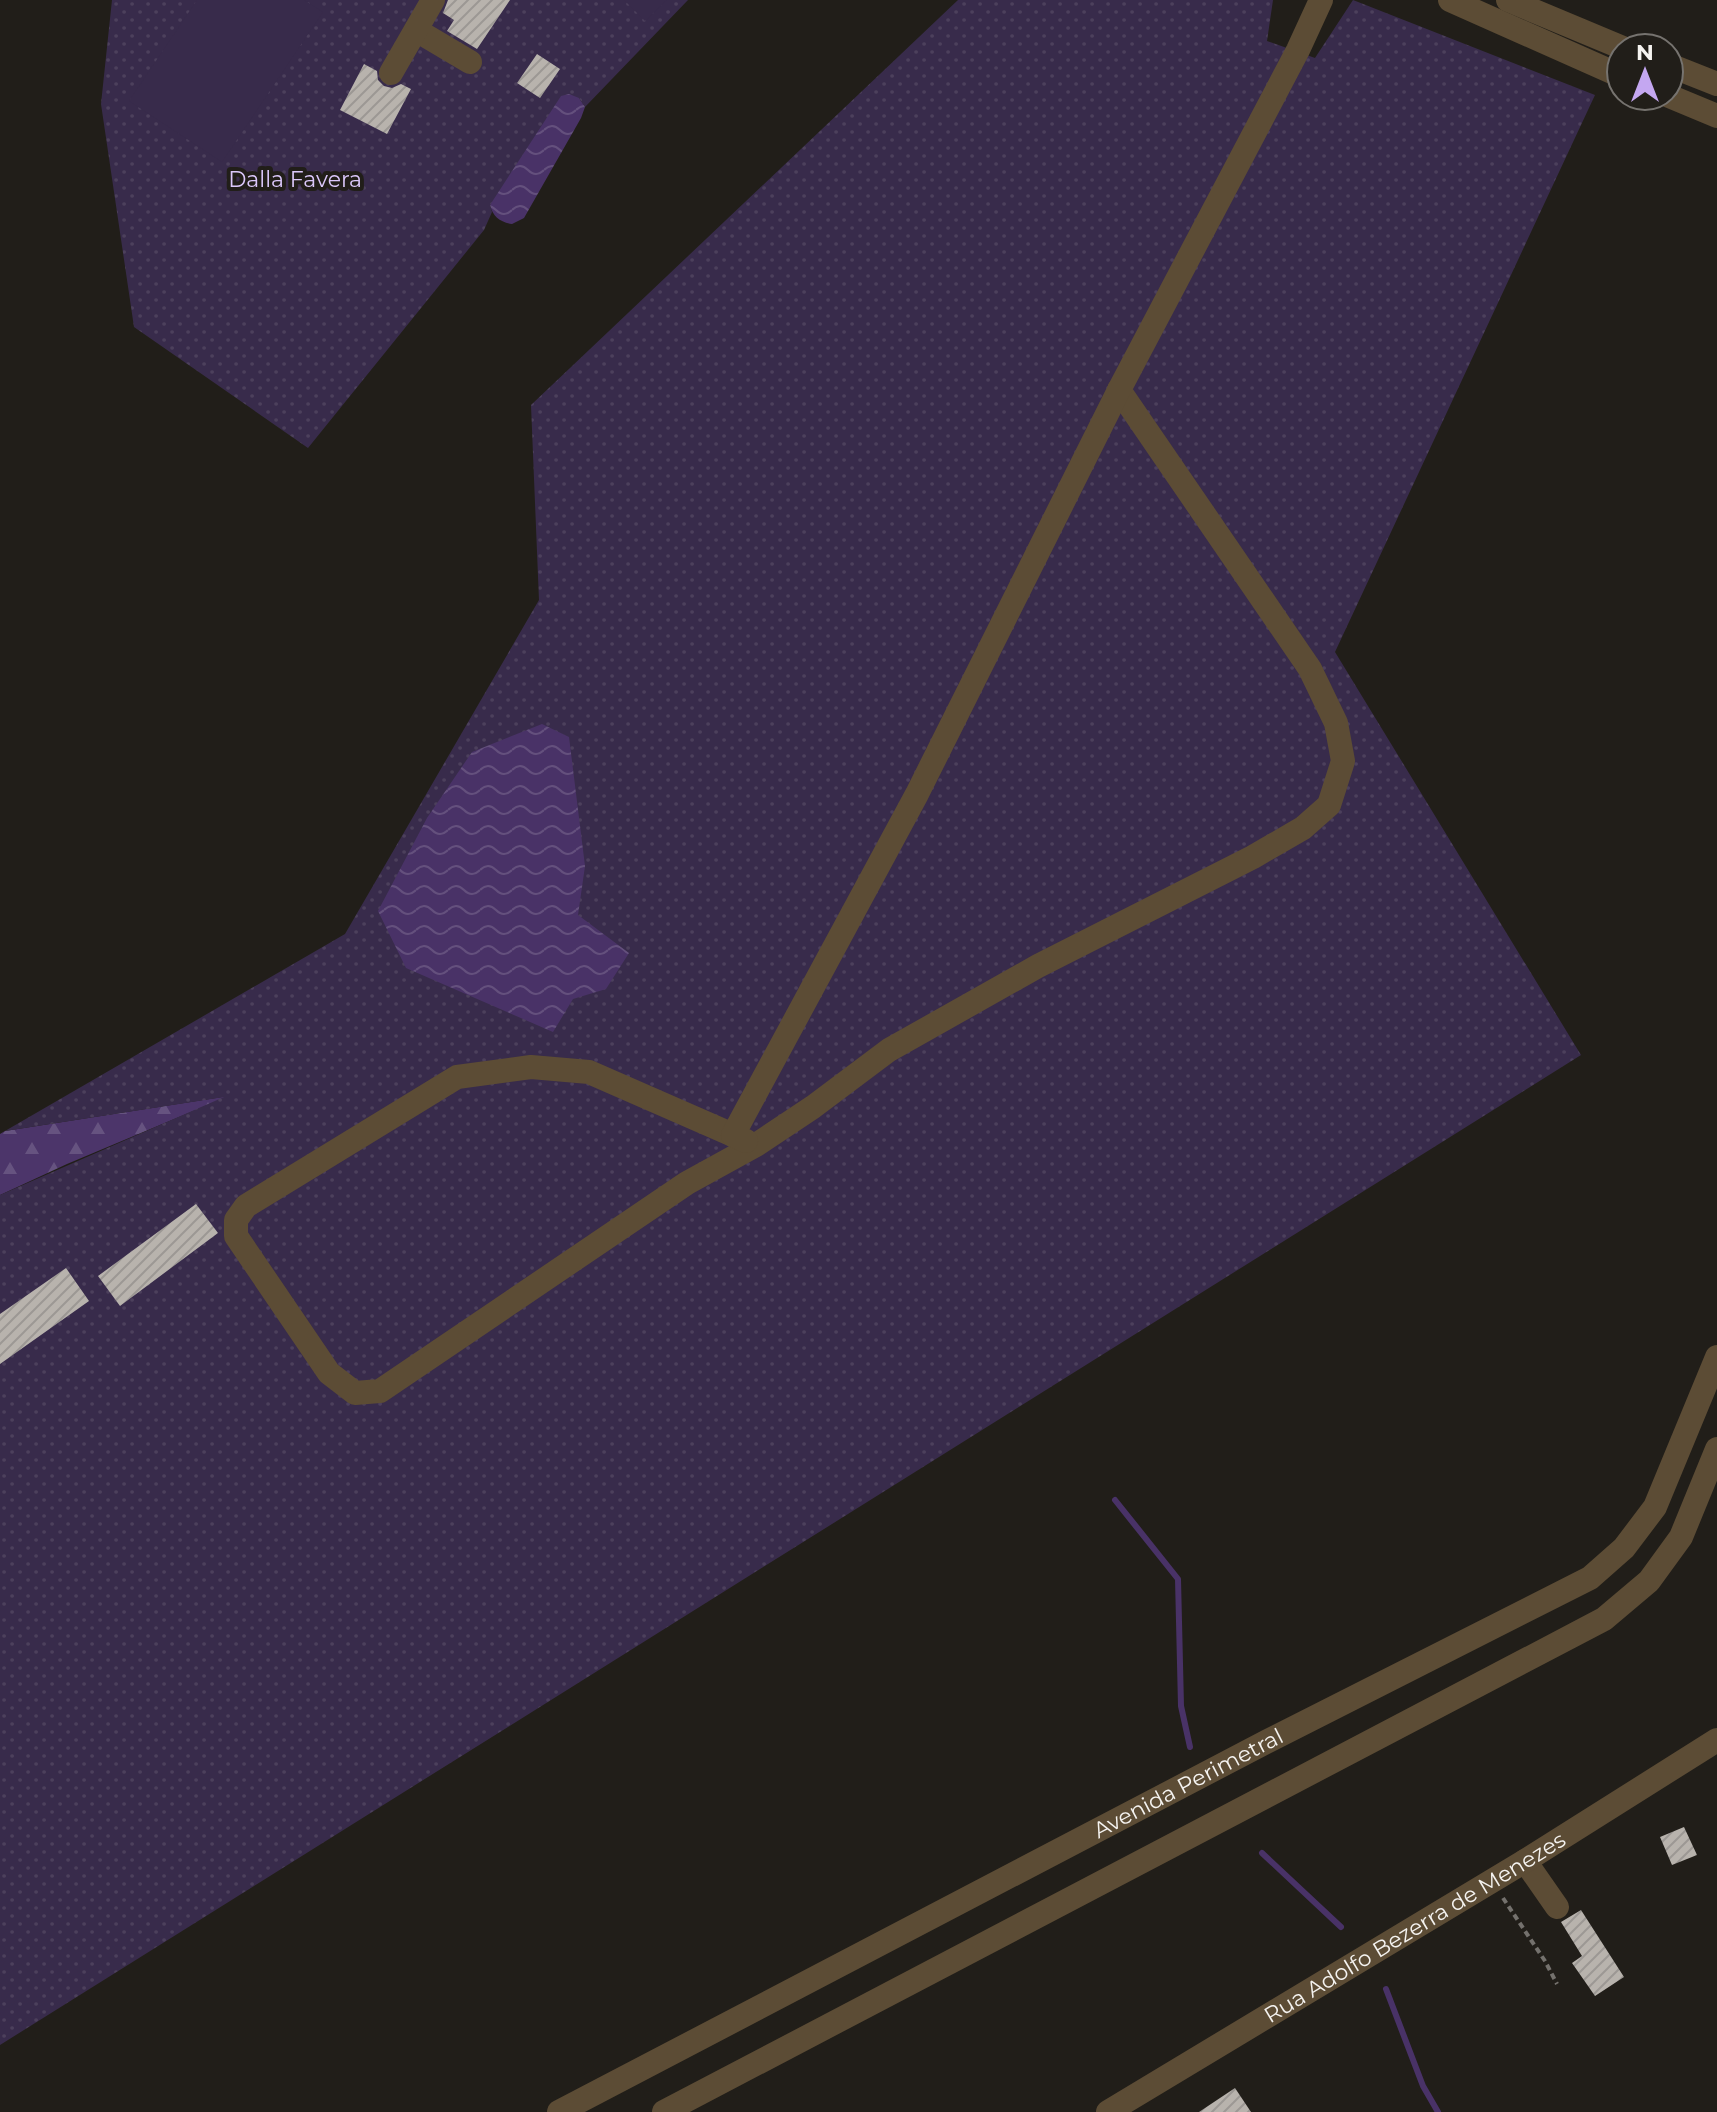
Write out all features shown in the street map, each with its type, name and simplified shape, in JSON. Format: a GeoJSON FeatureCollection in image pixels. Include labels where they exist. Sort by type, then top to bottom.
{"type":"FeatureCollection","features":[{"type":"Feature","properties":{"kind":"street"},"geometry":{"type":"LineString","coordinates":[[391,73],[433,0]]}},
{"type":"Feature","properties":{"kind":"street"},"geometry":{"type":"LineString","coordinates":[[733,1135],[917,794],[1119,390],[1298,50],[1321,0]]}},
{"type":"Feature","properties":{"kind":"street"},"geometry":{"type":"LineString","coordinates":[[1450,0],[1605,69]]}},
{"type":"Feature","properties":{"kind":"street"},"geometry":{"type":"LineString","coordinates":[[1516,2],[1605,40]]}},
{"type":"Feature","properties":{"kind":"street"},"geometry":{"type":"LineString","coordinates":[[416,30],[470,62]]}},
{"type":"Feature","properties":{"kind":"street"},"geometry":{"type":"LineString","coordinates":[[1685,71],[1717,84]]}},
{"type":"Feature","properties":{"kind":"street"},"geometry":{"type":"LineString","coordinates":[[1685,103],[1717,116]]}},
{"type":"Feature","properties":{"kind":"street"},"geometry":{"type":"LineString","coordinates":[[756,1145],[589,1072],[531,1067],[457,1077],[246,1206],[236,1220],[236,1236],[329,1373],[355,1393],[380,1391],[687,1183],[756,1145],[813,1107],[889,1050],[1038,966],[1253,857],[1303,828],[1329,805],[1343,761],[1336,723],[1310,669],[1119,390]]}},
{"type":"Feature","properties":{"kind":"street","name":"Avenida Perimetral"},"geometry":{"type":"LineString","coordinates":[[559,2112],[1268,1741],[1590,1578],[1624,1548],[1655,1507],[1717,1357]]}},
{"type":"Feature","properties":{"kind":"street"},"geometry":{"type":"LineString","coordinates":[[664,2112],[1604,1619],[1649,1581],[1681,1537],[1717,1449]]}},
{"type":"Feature","properties":{"kind":"street","name":"Rua Adolfo Bezerra de Menezes"},"geometry":{"type":"LineString","coordinates":[[1108,2112],[1525,1861],[1717,1740]]}},
{"type":"Feature","properties":{"kind":"street"},"geometry":{"type":"LineString","coordinates":[[1525,1861],[1557,1907]]}},
{"type":"Feature","properties":{"kind":"path"},"geometry":{"type":"LineString","coordinates":[[1492,1881],[1557,1984]]}},
{"type":"Feature","properties":{"kind":"green space","name":"Dalla Favera"},"geometry":{"type":"Polygon","coordinates":[[[112,0],[688,0],[585,107],[579,98],[490,205],[492,212],[484,230],[308,448],[134,327],[101,104],[112,0]]]}},
{"type":"Feature","properties":{"kind":"green space"},"geometry":{"type":"Polygon","coordinates":[[[197,0],[304,0],[323,12],[222,162],[129,101],[197,0]]]}},
{"type":"Feature","properties":{"kind":"green space"},"geometry":{"type":"Polygon","coordinates":[[[624,0],[667,0],[645,21],[624,0]]]}},
{"type":"Feature","properties":{"kind":"green space"},"geometry":{"type":"Polygon","coordinates":[[[958,0],[1273,0],[1267,41],[1315,58],[1353,0],[1595,95],[1335,652],[1581,1055],[0,2045],[0,1195],[224,1097],[5,1131],[345,934],[539,600],[531,405],[958,0]]]}},
{"type":"Feature","properties":{"kind":"green space"},"geometry":{"type":"Polygon","coordinates":[[[229,1096],[0,1195],[0,1134],[5,1131],[229,1096]]]}},
{"type":"Feature","properties":{"kind":"water"},"geometry":{"type":"Polygon","coordinates":[[[569,94],[579,98],[585,107],[581,118],[524,218],[512,224],[501,220],[495,216],[490,205],[561,96],[569,94]]]}},
{"type":"Feature","properties":{"kind":"water"},"geometry":{"type":"Polygon","coordinates":[[[542,724],[569,737],[585,866],[578,915],[629,953],[606,989],[573,999],[553,1032],[406,968],[378,911],[427,818],[472,752],[542,724]]]}},
{"type":"Feature","properties":{"kind":"building"},"geometry":{"type":"Polygon","coordinates":[[[448,0],[510,0],[477,49],[447,31],[454,20],[443,13],[448,0]]]}},
{"type":"Feature","properties":{"kind":"building"},"geometry":{"type":"Polygon","coordinates":[[[537,54],[560,69],[540,98],[517,83],[537,54]]]}},
{"type":"Feature","properties":{"kind":"building"},"geometry":{"type":"Polygon","coordinates":[[[364,64],[377,71],[378,80],[384,86],[392,88],[401,84],[411,89],[387,134],[340,110],[364,64]]]}},
{"type":"Feature","properties":{"kind":"building"},"geometry":{"type":"Polygon","coordinates":[[[196,1204],[218,1233],[120,1306],[98,1276],[196,1204]]]}},
{"type":"Feature","properties":{"kind":"building"},"geometry":{"type":"Polygon","coordinates":[[[66,1268],[89,1301],[0,1364],[0,1314],[66,1268]]]}},
{"type":"Feature","properties":{"kind":"building"},"geometry":{"type":"Polygon","coordinates":[[[1684,1827],[1697,1855],[1672,1865],[1660,1837],[1684,1827]]]}},
{"type":"Feature","properties":{"kind":"building"},"geometry":{"type":"Polygon","coordinates":[[[1581,1910],[1624,1977],[1595,1996],[1572,1963],[1582,1956],[1561,1922],[1581,1910]]]}},
{"type":"Feature","properties":{"kind":"building"},"geometry":{"type":"Polygon","coordinates":[[[1235,2088],[1251,2112],[1199,2112],[1235,2088]]]}},
{"type":"Feature","properties":{"kind":"waterway"},"geometry":{"type":"LineString","coordinates":[[1115,1500],[1178,1579],[1181,1706],[1190,1747]]}},
{"type":"Feature","properties":{"kind":"waterway"},"geometry":{"type":"LineString","coordinates":[[1262,1853],[1341,1927]]}},
{"type":"Feature","properties":{"kind":"waterway"},"geometry":{"type":"LineString","coordinates":[[1386,1989],[1423,2086],[1438,2112]]}}]}
